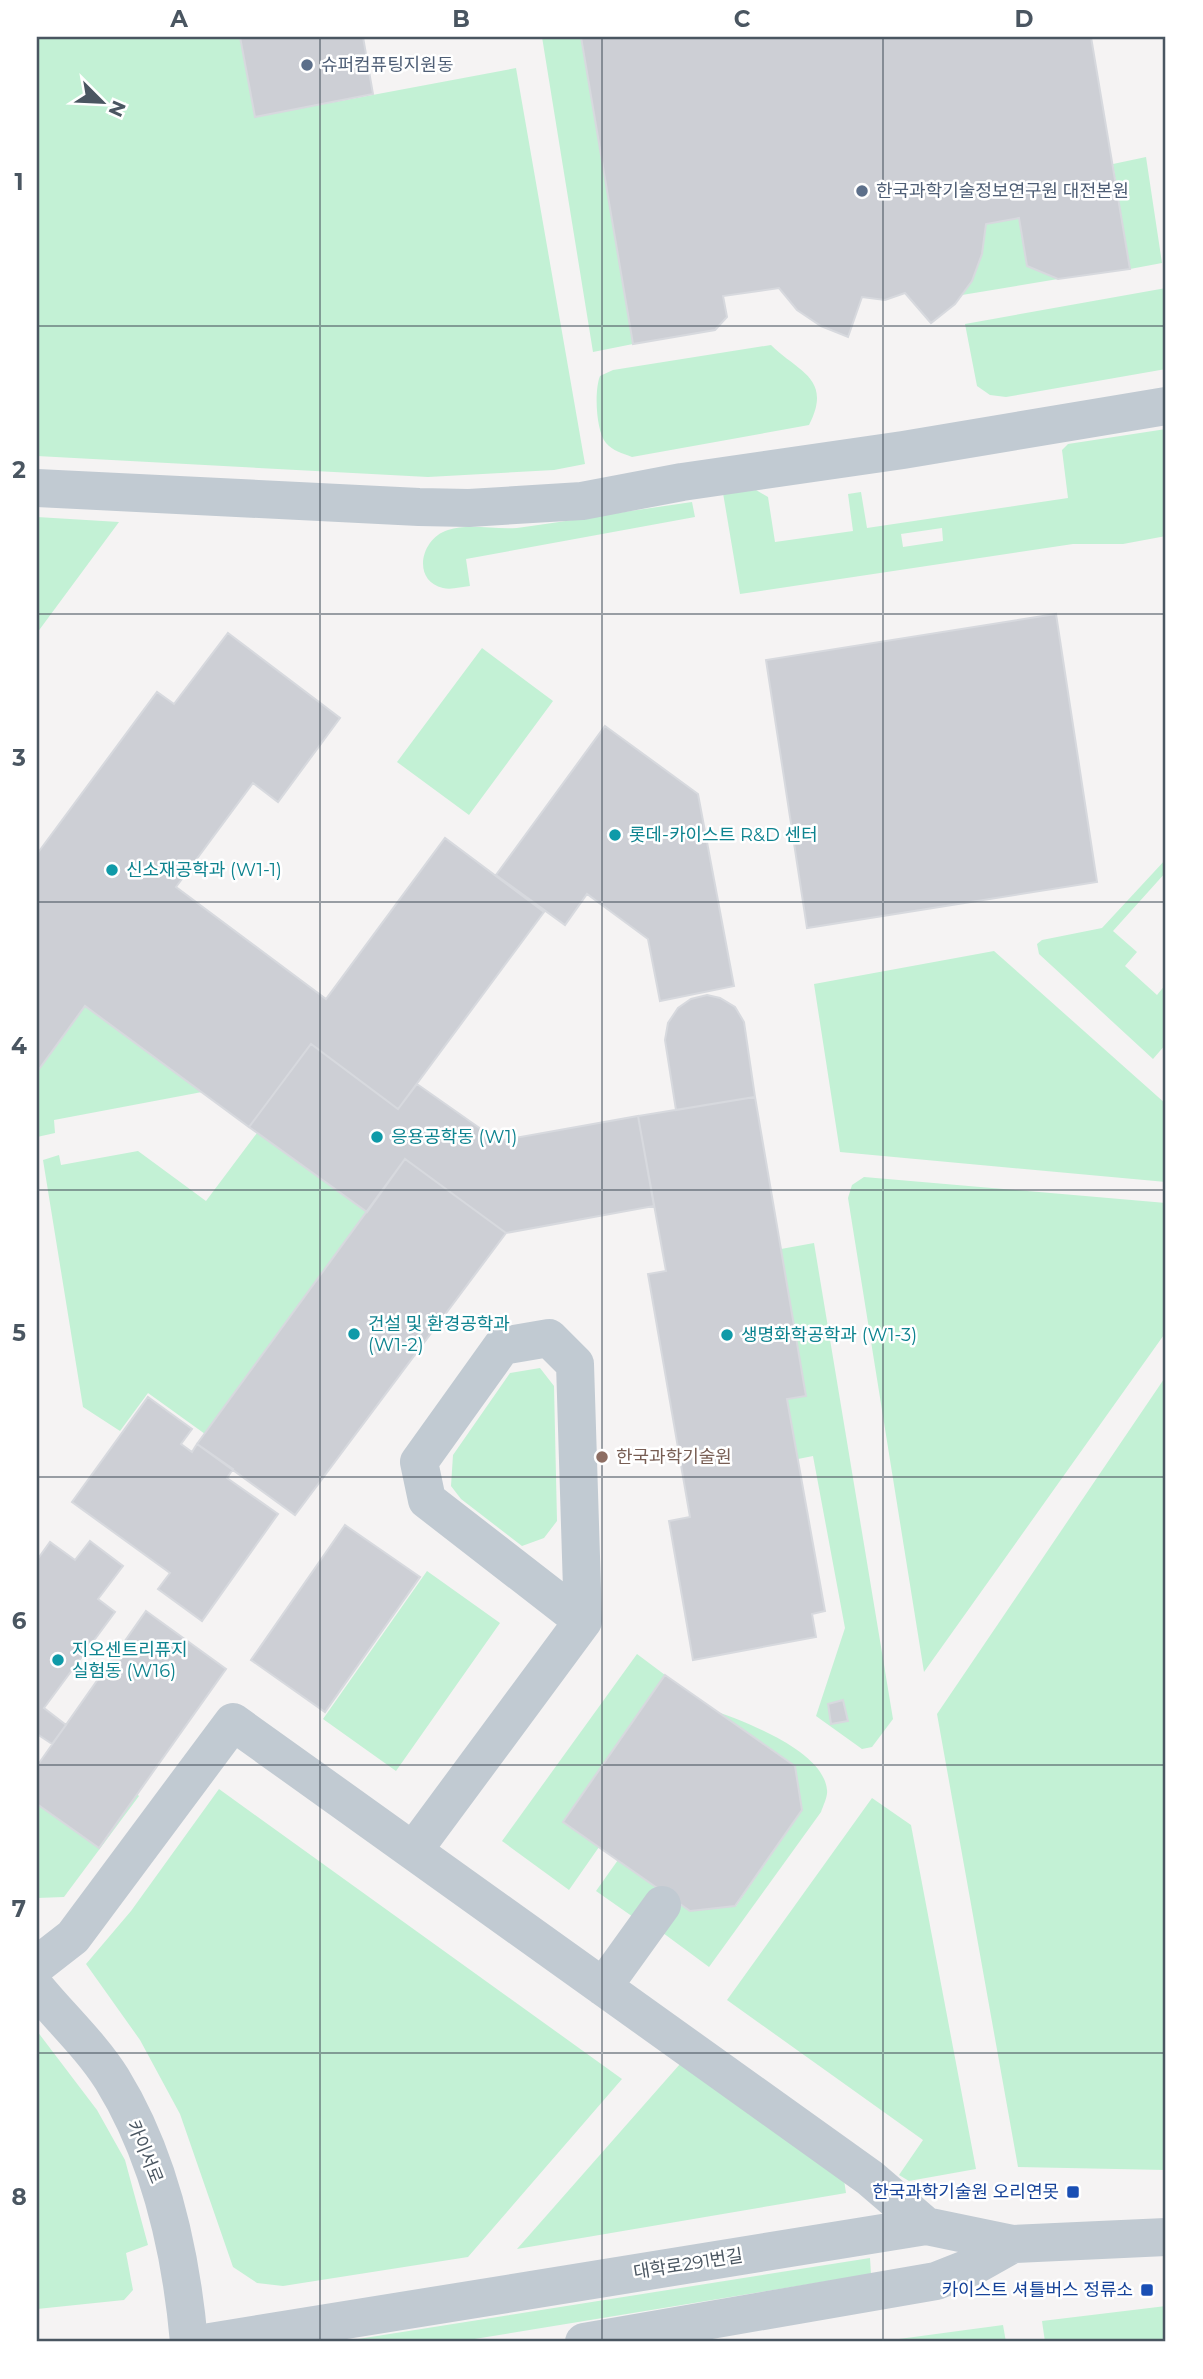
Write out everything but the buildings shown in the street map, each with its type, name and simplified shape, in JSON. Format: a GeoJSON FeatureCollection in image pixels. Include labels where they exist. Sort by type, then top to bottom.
{"type":"FeatureCollection","features":[{"type":"Feature","properties":{"kind":"street"},"geometry":{"type":"LineString","coordinates":[[37,488],[419,507],[468,508],[582,500],[1166,406]]}},
{"type":"Feature","properties":{"kind":"street"},"geometry":{"type":"LineString","coordinates":[[413,1851],[583,1621],[575,1364],[549,1338],[502,1346],[419,1462],[427,1500],[583,1621]]}},
{"type":"Feature","properties":{"kind":"street"},"geometry":{"type":"LineString","coordinates":[[37,1965],[73,1937],[233,1722],[870,2178],[926,2226]]}},
{"type":"Feature","properties":{"kind":"street"},"geometry":{"type":"LineString","coordinates":[[603,1987],[662,1905]]}},
{"type":"Feature","properties":{"kind":"street","name":"카이서로"},"geometry":{"type":"LineString","coordinates":[[37,1989],[111,2078],[151,2158],[175,2242],[189,2342]]}},
{"type":"Feature","properties":{"kind":"street","name":"대학로291번길"},"geometry":{"type":"LineString","coordinates":[[210,2342],[926,2226],[1013,2244],[1166,2237]]}},
{"type":"Feature","properties":{"kind":"street"},"geometry":{"type":"LineString","coordinates":[[584,2342],[936,2281],[974,2266],[1013,2244]]}},
{"type":"Feature","properties":{"kind":"green space"},"geometry":{"type":"Polygon","coordinates":[[[37,37],[240,37],[255,117],[516,68],[585,464],[554,470],[428,477],[37,456],[37,37]]]}},
{"type":"Feature","properties":{"kind":"green space"},"geometry":{"type":"Polygon","coordinates":[[[542,37],[581,37],[633,344],[593,352],[542,37]]]}},
{"type":"Feature","properties":{"kind":"green space"},"geometry":{"type":"Polygon","coordinates":[[[1146,157],[1162,263],[1130,269],[1113,164],[1146,157]]]}},
{"type":"Feature","properties":{"kind":"green space"},"geometry":{"type":"Polygon","coordinates":[[[1019,218],[1027,266],[1058,279],[962,295],[978,261],[986,224],[1019,218]]]}},
{"type":"Feature","properties":{"kind":"green space"},"geometry":{"type":"Polygon","coordinates":[[[1166,288],[1166,369],[1006,397],[990,395],[977,386],[965,324],[1166,288]]]}},
{"type":"Feature","properties":{"kind":"green space"},"geometry":{"type":"Polygon","coordinates":[[[771,345],[801,370],[815,386],[815,409],[809,425],[632,457],[618,452],[606,443],[600,430],[597,411],[600,376],[613,370],[771,345]]]}},
{"type":"Feature","properties":{"kind":"green space"},"geometry":{"type":"Polygon","coordinates":[[[1166,429],[1166,536],[1123,544],[1073,544],[740,594],[723,493],[756,490],[768,497],[775,542],[853,531],[848,494],[861,492],[867,528],[1068,498],[1062,450],[1068,444],[1166,429]],[[942,528],[901,534],[903,547],[943,541],[942,528]]]}},
{"type":"Feature","properties":{"kind":"green space"},"geometry":{"type":"Polygon","coordinates":[[[692,502],[695,517],[466,559],[470,586],[443,588],[426,577],[423,568],[423,559],[431,541],[439,534],[456,528],[517,528],[692,502]]]}},
{"type":"Feature","properties":{"kind":"green space"},"geometry":{"type":"Polygon","coordinates":[[[37,517],[119,522],[37,633],[37,517]]]}},
{"type":"Feature","properties":{"kind":"green space"},"geometry":{"type":"Polygon","coordinates":[[[482,648],[553,701],[469,815],[397,762],[482,648]]]}},
{"type":"Feature","properties":{"kind":"green space"},"geometry":{"type":"Polygon","coordinates":[[[1166,859],[1166,872],[1113,931],[1137,952],[1125,966],[1157,995],[1166,984],[1166,1044],[1153,1059],[1039,954],[1037,944],[1042,940],[1102,928],[1166,859]]]}},
{"type":"Feature","properties":{"kind":"green space"},"geometry":{"type":"Polygon","coordinates":[[[994,951],[1166,1104],[1166,1182],[840,1152],[814,984],[994,951]]]}},
{"type":"Feature","properties":{"kind":"green space"},"geometry":{"type":"Polygon","coordinates":[[[85,1006],[202,1092],[54,1120],[55,1133],[37,1137],[37,1072],[85,1006]]]}},
{"type":"Feature","properties":{"kind":"green space"},"geometry":{"type":"Polygon","coordinates":[[[257,1133],[367,1212],[205,1434],[148,1393],[120,1431],[83,1407],[43,1160],[59,1155],[61,1165],[138,1151],[206,1201],[257,1133]]]}},
{"type":"Feature","properties":{"kind":"green space"},"geometry":{"type":"Polygon","coordinates":[[[864,1177],[1166,1203],[1166,1332],[924,1672],[848,1198],[852,1185],[864,1177]]]}},
{"type":"Feature","properties":{"kind":"green space"},"geometry":{"type":"Polygon","coordinates":[[[814,1243],[893,1719],[872,1747],[862,1749],[816,1716],[845,1628],[813,1456],[798,1459],[787,1399],[806,1396],[781,1249],[814,1243]]]}},
{"type":"Feature","properties":{"kind":"green space"},"geometry":{"type":"Polygon","coordinates":[[[540,1368],[554,1386],[557,1521],[544,1538],[522,1546],[461,1499],[451,1486],[453,1455],[510,1373],[540,1368]]]}},
{"type":"Feature","properties":{"kind":"green space"},"geometry":{"type":"Polygon","coordinates":[[[1166,1376],[1166,2170],[1018,2167],[937,1714],[1166,1376]]]}},
{"type":"Feature","properties":{"kind":"green space"},"geometry":{"type":"Polygon","coordinates":[[[427,1571],[500,1623],[396,1771],[323,1719],[427,1571]]]}},
{"type":"Feature","properties":{"kind":"green space"},"geometry":{"type":"Polygon","coordinates":[[[637,1654],[665,1675],[599,1847],[569,1890],[502,1841],[637,1654]]]}},
{"type":"Feature","properties":{"kind":"green space"},"geometry":{"type":"Polygon","coordinates":[[[718,1712],[765,1731],[799,1752],[813,1763],[823,1776],[827,1792],[821,1812],[709,1967],[659,1930],[678,1902],[691,1911],[736,1906],[802,1810],[795,1766],[718,1712]]]}},
{"type":"Feature","properties":{"kind":"green space"},"geometry":{"type":"Polygon","coordinates":[[[219,1789],[622,2079],[468,2257],[283,2286],[257,2283],[233,2267],[180,2114],[140,2040],[86,1964],[131,1911],[219,1789]]]}},
{"type":"Feature","properties":{"kind":"green space"},"geometry":{"type":"Polygon","coordinates":[[[137,1794],[139,1796],[64,1897],[37,1898],[37,1804],[99,1848],[137,1794]]]}},
{"type":"Feature","properties":{"kind":"green space"},"geometry":{"type":"Polygon","coordinates":[[[872,1798],[911,1825],[976,2169],[909,2181],[899,2175],[923,2140],[727,2000],[872,1798]]]}},
{"type":"Feature","properties":{"kind":"green space"},"geometry":{"type":"Polygon","coordinates":[[[618,1860],[658,1888],[636,1919],[596,1891],[618,1860]]]}},
{"type":"Feature","properties":{"kind":"green space"},"geometry":{"type":"Polygon","coordinates":[[[37,2031],[97,2110],[125,2160],[148,2245],[126,2253],[133,2290],[124,2300],[37,2309],[37,2031]]]}},
{"type":"Feature","properties":{"kind":"green space"},"geometry":{"type":"Polygon","coordinates":[[[680,2064],[844,2180],[846,2193],[517,2249],[680,2064]]]}},
{"type":"Feature","properties":{"kind":"green space"},"geometry":{"type":"Polygon","coordinates":[[[870,2258],[871,2274],[456,2342],[339,2342],[870,2258]]]}},
{"type":"Feature","properties":{"kind":"green space"},"geometry":{"type":"Polygon","coordinates":[[[1166,2306],[1166,2342],[1045,2342],[1042,2321],[1166,2306]]]}},
{"type":"Feature","properties":{"kind":"green space"},"geometry":{"type":"Polygon","coordinates":[[[1003,2325],[1006,2342],[877,2342],[884,2341],[1003,2325]]]}},
{"type":"Feature","properties":{"kind":"place","name":"슈퍼컴퓨팅지원동"},"geometry":{"type":"Point","coordinates":[307,65]}},
{"type":"Feature","properties":{"kind":"place","name":"한국과학기술정보연구원 대전본원"},"geometry":{"type":"Point","coordinates":[862,191]}},
{"type":"Feature","properties":{"kind":"place","name":"롯데-카이스트 R&D 센터"},"geometry":{"type":"Point","coordinates":[615,835]}},
{"type":"Feature","properties":{"kind":"place","name":"신소재공학과 (W1-1)"},"geometry":{"type":"Point","coordinates":[112,870]}},
{"type":"Feature","properties":{"kind":"place","name":"응용공학동 (W1)"},"geometry":{"type":"Point","coordinates":[377,1137]}},
{"type":"Feature","properties":{"kind":"place","name":"건설 및 환경공학과 (W1-2)"},"geometry":{"type":"Point","coordinates":[354,1334]}},
{"type":"Feature","properties":{"kind":"place","name":"생명화학공학과 (W1-3)"},"geometry":{"type":"Point","coordinates":[727,1335]}},
{"type":"Feature","properties":{"kind":"place","name":"한국과학기술원"},"geometry":{"type":"Point","coordinates":[602,1457]}},
{"type":"Feature","properties":{"kind":"place","name":"지오센트리퓨지 실험동 (W16)"},"geometry":{"type":"Point","coordinates":[58,1660]}},
{"type":"Feature","properties":{"kind":"place","name":"한국과학기술원 오리연못"},"geometry":{"type":"Point","coordinates":[1073,2192]}},
{"type":"Feature","properties":{"kind":"place","name":"카이스트 셔틀버스 정류소"},"geometry":{"type":"Point","coordinates":[1147,2290]}}]}
